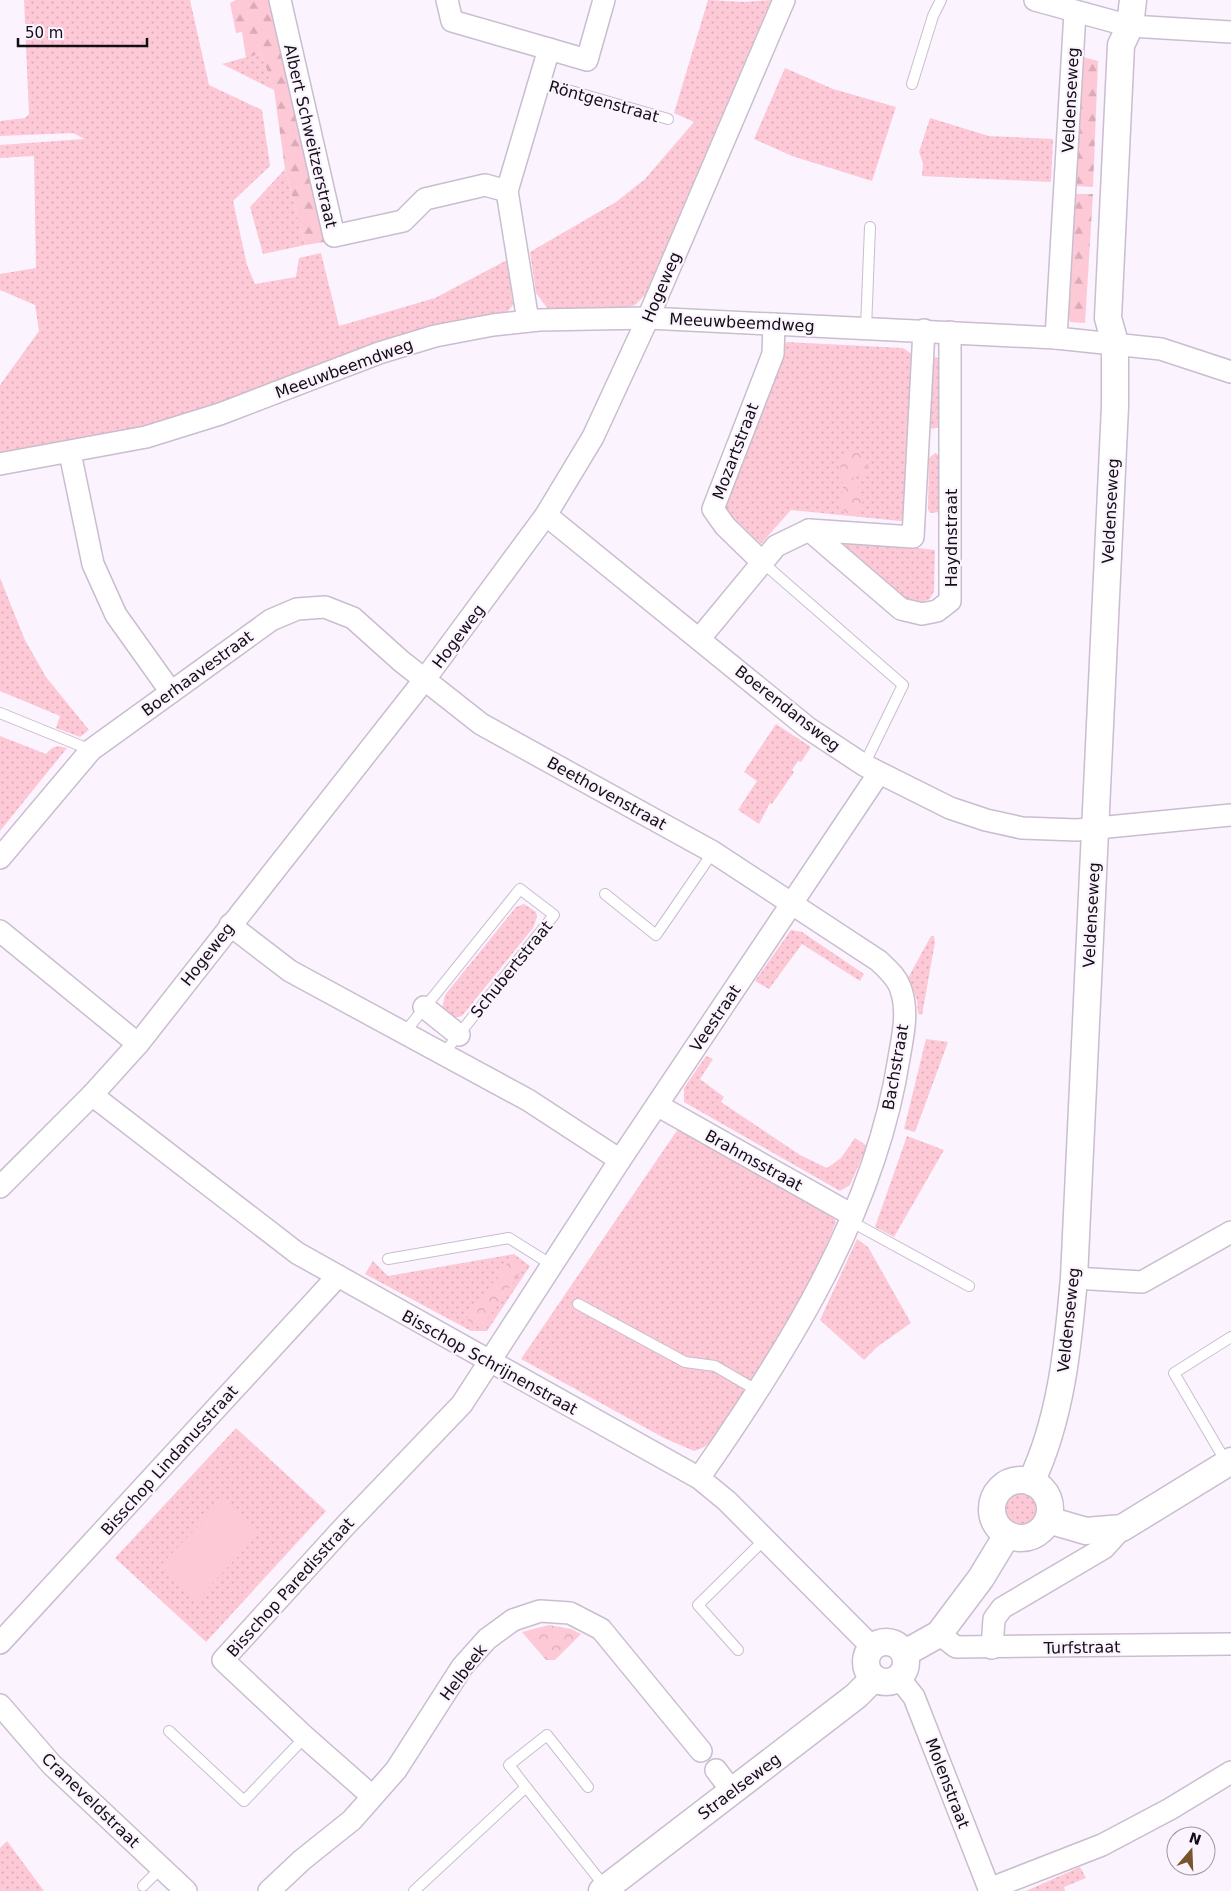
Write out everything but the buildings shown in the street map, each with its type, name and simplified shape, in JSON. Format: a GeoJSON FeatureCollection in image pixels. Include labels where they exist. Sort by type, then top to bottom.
{"type":"FeatureCollection","features":[{"type":"Feature","properties":{"kind":"street","name":"Albert Schweitzerstraat"},"geometry":{"type":"LineString","coordinates":[[280,0],[334,236],[403,221],[425,198],[485,185],[507,191]]}},
{"type":"Feature","properties":{"kind":"street"},"geometry":{"type":"LineString","coordinates":[[447,0],[452,20],[587,60],[604,0]]}},
{"type":"Feature","properties":{"kind":"street","name":"Hogeweg"},"geometry":{"type":"LineString","coordinates":[[0,1187],[92,1095],[138,1044],[425,680],[546,515],[592,437],[648,318],[784,0]]}},
{"type":"Feature","properties":{"kind":"street"},"geometry":{"type":"LineString","coordinates":[[1035,0],[1130,26],[1231,32]]}},
{"type":"Feature","properties":{"kind":"street","name":"Veldenseweg"},"geometry":{"type":"LineString","coordinates":[[1031,1482],[1056,1414],[1068,1345],[1074,1278],[1115,406],[1115,343],[1124,319],[1123,153],[1137,46],[1130,26],[1133,0]]}},
{"type":"Feature","properties":{"kind":"street","name":"Veldenseweg"},"geometry":{"type":"LineString","coordinates":[[1056,338],[1075,12]]}},
{"type":"Feature","properties":{"kind":"street","name":"Röntgenstraat"},"geometry":{"type":"LineString","coordinates":[[528,321],[507,191],[549,49]]}},
{"type":"Feature","properties":{"kind":"street","name":"Meeuwbeemdweg"},"geometry":{"type":"LineString","coordinates":[[0,464],[70,453],[146,437],[220,414],[379,353],[435,336],[528,321],[648,318],[924,330],[1056,338],[1161,349],[1231,372]]}},
{"type":"Feature","properties":{"kind":"street","name":"Mozartstraat"},"geometry":{"type":"LineString","coordinates":[[762,562],[725,526],[713,509],[773,354],[774,324]]}},
{"type":"Feature","properties":{"kind":"street"},"geometry":{"type":"LineString","coordinates":[[700,638],[776,546],[809,530],[913,537],[924,330]]}},
{"type":"Feature","properties":{"kind":"street","name":"Haydnstraat"},"geometry":{"type":"LineString","coordinates":[[809,530],[901,609],[922,614],[937,611],[950,601],[950,332]]}},
{"type":"Feature","properties":{"kind":"street"},"geometry":{"type":"LineString","coordinates":[[70,453],[93,564],[116,615],[171,692]]}},
{"type":"Feature","properties":{"kind":"street","name":"Boerendansweg"},"geometry":{"type":"LineString","coordinates":[[546,515],[700,638],[808,728],[871,769],[950,808],[986,820],[1022,828],[1095,830],[1231,815]]}},
{"type":"Feature","properties":{"kind":"street","name":"Boerhaavestraat"},"geometry":{"type":"LineString","coordinates":[[0,858],[91,750],[271,620],[298,609],[325,607],[353,618],[425,680]]}},
{"type":"Feature","properties":{"kind":"street","name":"Beethovenstraat"},"geometry":{"type":"LineString","coordinates":[[425,680],[481,724],[713,852],[792,903]]}},
{"type":"Feature","properties":{"kind":"street","name":"Veestraat"},"geometry":{"type":"LineString","coordinates":[[489,1361],[620,1160],[792,903],[871,769]]}},
{"type":"Feature","properties":{"kind":"street","name":"Bachstraat"},"geometry":{"type":"LineString","coordinates":[[699,1478],[758,1391],[814,1295],[851,1218],[867,1177],[895,1083],[905,1024],[904,1004],[900,987],[894,975],[879,961],[792,903]]}},
{"type":"Feature","properties":{"kind":"street"},"geometry":{"type":"LineString","coordinates":[[230,925],[290,971],[528,1100],[620,1160]]}},
{"type":"Feature","properties":{"kind":"street"},"geometry":{"type":"LineString","coordinates":[[0,932],[138,1044]]}},
{"type":"Feature","properties":{"kind":"street"},"geometry":{"type":"LineString","coordinates":[[424,1007],[459,1035]]}},
{"type":"Feature","properties":{"kind":"street","name":"Bisschop Schrijnenstraat"},"geometry":{"type":"LineString","coordinates":[[92,1095],[297,1253],[699,1478],[727,1501],[872,1647]]}},
{"type":"Feature","properties":{"kind":"street","name":"Brahmsstraat"},"geometry":{"type":"LineString","coordinates":[[657,1105],[851,1218]]}},
{"type":"Feature","properties":{"kind":"street"},"geometry":{"type":"LineString","coordinates":[[1074,1278],[1142,1282],[1231,1232]]}},
{"type":"Feature","properties":{"kind":"street","name":"Bisschop Lindanusstraat"},"geometry":{"type":"LineString","coordinates":[[0,1643],[338,1276]]}},
{"type":"Feature","properties":{"kind":"street","name":"Bisschop Paredisstraat"},"geometry":{"type":"LineString","coordinates":[[372,1796],[305,1737],[223,1660],[345,1526],[462,1404],[489,1361]]}},
{"type":"Feature","properties":{"kind":"street"},"geometry":{"type":"LineString","coordinates":[[992,1648],[994,1620],[1002,1608],[1104,1548],[1122,1528],[1229,1462]]}},
{"type":"Feature","properties":{"kind":"street"},"geometry":{"type":"LineString","coordinates":[[1012,1482],[1031,1482],[1045,1493],[1049,1502],[1048,1520],[1043,1528],[1028,1537],[1018,1538],[1007,1535],[995,1522],[992,1512],[993,1502],[997,1493],[1012,1482]]}},
{"type":"Feature","properties":{"kind":"street"},"geometry":{"type":"LineString","coordinates":[[1048,1520],[1086,1531],[1122,1528]]}},
{"type":"Feature","properties":{"kind":"street"},"geometry":{"type":"LineString","coordinates":[[902,1665],[893,1642],[878,1643],[872,1647],[866,1663],[868,1671],[874,1678],[886,1682],[902,1665],[939,1634],[981,1578],[1007,1535]]}},
{"type":"Feature","properties":{"kind":"street","name":"Helbeek"},"geometry":{"type":"LineString","coordinates":[[270,1891],[302,1860],[352,1820],[396,1770],[462,1667],[488,1639],[513,1620],[540,1611],[570,1613],[601,1629],[701,1751]]}},
{"type":"Feature","properties":{"kind":"street","name":"Turfstraat"},"geometry":{"type":"LineString","coordinates":[[939,1634],[956,1647],[1231,1644]]}},
{"type":"Feature","properties":{"kind":"street","name":"Molenstraat"},"geometry":{"type":"LineString","coordinates":[[902,1665],[989,1890]]}},
{"type":"Feature","properties":{"kind":"street","name":"Straelseweg"},"geometry":{"type":"LineString","coordinates":[[604,1889],[856,1696],[874,1678]]}},
{"type":"Feature","properties":{"kind":"street","name":"Craneveldstraat"},"geometry":{"type":"LineString","coordinates":[[0,1705],[52,1765],[186,1891]]}},
{"type":"Feature","properties":{"kind":"street"},"geometry":{"type":"LineString","coordinates":[[716,1770],[732,1791]]}},
{"type":"Feature","properties":{"kind":"street"},"geometry":{"type":"LineString","coordinates":[[989,1890],[1102,1845],[1170,1809],[1231,1772]]}},
{"type":"Feature","properties":{"kind":"lane"},"geometry":{"type":"LineString","coordinates":[[912,84],[933,16],[941,0]]}},
{"type":"Feature","properties":{"kind":"lane","name":"Röntgenstraat"},"geometry":{"type":"LineString","coordinates":[[540,82],[668,120]]}},
{"type":"Feature","properties":{"kind":"lane"},"geometry":{"type":"LineString","coordinates":[[866,328],[870,228]]}},
{"type":"Feature","properties":{"kind":"lane"},"geometry":{"type":"LineString","coordinates":[[762,562],[903,685],[871,769]]}},
{"type":"Feature","properties":{"kind":"lane"},"geometry":{"type":"LineString","coordinates":[[0,714],[91,750]]}},
{"type":"Feature","properties":{"kind":"lane"},"geometry":{"type":"LineString","coordinates":[[604,894],[656,934],[713,852]]}},
{"type":"Feature","properties":{"kind":"lane","name":"Schubertstraat"},"geometry":{"type":"LineString","coordinates":[[405,1032],[520,889],[554,915],[444,1053]]}},
{"type":"Feature","properties":{"kind":"lane"},"geometry":{"type":"LineString","coordinates":[[851,1218],[969,1286]]}},
{"type":"Feature","properties":{"kind":"lane"},"geometry":{"type":"LineString","coordinates":[[388,1259],[509,1238],[552,1265]]}},
{"type":"Feature","properties":{"kind":"lane"},"geometry":{"type":"LineString","coordinates":[[578,1304],[685,1362],[715,1366],[758,1391]]}},
{"type":"Feature","properties":{"kind":"lane"},"geometry":{"type":"LineString","coordinates":[[1229,1462],[1174,1373],[1231,1337]]}},
{"type":"Feature","properties":{"kind":"lane"},"geometry":{"type":"LineString","coordinates":[[738,1650],[698,1604],[765,1540]]}},
{"type":"Feature","properties":{"kind":"lane"},"geometry":{"type":"LineString","coordinates":[[169,1731],[244,1801],[305,1737]]}},
{"type":"Feature","properties":{"kind":"lane"},"geometry":{"type":"LineString","coordinates":[[588,1787],[547,1735],[509,1765],[604,1889]]}},
{"type":"Feature","properties":{"kind":"lane"},"geometry":{"type":"LineString","coordinates":[[414,1891],[526,1787]]}},
{"type":"Feature","properties":{"kind":"lane"},"geometry":{"type":"LineString","coordinates":[[143,1886],[161,1868]]}},
{"type":"Feature","properties":{"kind":"green space"},"geometry":{"type":"Polygon","coordinates":[[[24,0],[190,0],[209,85],[262,110],[270,166],[233,201],[247,265],[255,284],[296,277],[299,258],[321,253],[339,326],[435,298],[507,260],[513,305],[508,311],[501,314],[460,320],[392,337],[198,411],[129,430],[0,455],[0,385],[39,331],[35,305],[0,290],[0,274],[36,268],[34,156],[0,158],[0,145],[85,139],[73,133],[0,136],[0,121],[25,118],[29,114],[24,0]]]}},
{"type":"Feature","properties":{"kind":"green space"},"geometry":{"type":"Polygon","coordinates":[[[236,0],[271,0],[324,242],[305,245],[285,169],[274,90],[261,53],[246,58],[242,32],[236,33],[230,3],[236,0]]]}},
{"type":"Feature","properties":{"kind":"green space"},"geometry":{"type":"Polygon","coordinates":[[[708,0],[744,2],[771,0],[645,295],[635,305],[622,309],[548,309],[536,293],[530,252],[616,202],[645,179],[694,122],[674,113],[708,0]]]}},
{"type":"Feature","properties":{"kind":"green space"},"geometry":{"type":"Polygon","coordinates":[[[261,53],[274,90],[222,64],[261,53]]]}},
{"type":"Feature","properties":{"kind":"green space"},"geometry":{"type":"Polygon","coordinates":[[[1083,57],[1098,61],[1093,187],[1075,186],[1083,57]]]}},
{"type":"Feature","properties":{"kind":"green space"},"geometry":{"type":"Polygon","coordinates":[[[785,68],[833,89],[896,107],[872,181],[792,156],[754,139],[785,68]]]}},
{"type":"Feature","properties":{"kind":"green space"},"geometry":{"type":"Polygon","coordinates":[[[930,118],[989,136],[1053,139],[1051,182],[922,176],[923,163],[919,152],[930,118]]]}},
{"type":"Feature","properties":{"kind":"green space"},"geometry":{"type":"Polygon","coordinates":[[[285,169],[305,245],[263,254],[250,207],[285,169]]]}},
{"type":"Feature","properties":{"kind":"green space"},"geometry":{"type":"Polygon","coordinates":[[[1075,194],[1093,194],[1085,323],[1070,322],[1067,307],[1075,194]]]}},
{"type":"Feature","properties":{"kind":"green space"},"geometry":{"type":"Polygon","coordinates":[[[786,342],[903,348],[912,354],[910,522],[791,510],[761,544],[722,507],[786,342]]]}},
{"type":"Feature","properties":{"kind":"green space"},"geometry":{"type":"Polygon","coordinates":[[[935,357],[942,360],[939,427],[932,429],[930,426],[931,361],[935,357]]]}},
{"type":"Feature","properties":{"kind":"green space"},"geometry":{"type":"Polygon","coordinates":[[[851,451],[862,454],[868,465],[864,475],[852,475],[862,499],[861,509],[854,514],[847,513],[839,506],[843,489],[840,463],[846,452],[851,451]]]}},
{"type":"Feature","properties":{"kind":"green space"},"geometry":{"type":"Polygon","coordinates":[[[935,453],[939,455],[940,512],[930,513],[928,509],[929,458],[935,453]]]}},
{"type":"Feature","properties":{"kind":"green space"},"geometry":{"type":"Polygon","coordinates":[[[826,537],[935,550],[934,591],[930,599],[915,605],[901,599],[826,537]]]}},
{"type":"Feature","properties":{"kind":"green space"},"geometry":{"type":"Polygon","coordinates":[[[0,578],[25,640],[46,677],[89,730],[80,737],[56,728],[60,716],[0,691],[0,578]]]}},
{"type":"Feature","properties":{"kind":"green space"},"geometry":{"type":"Polygon","coordinates":[[[776,724],[811,747],[801,762],[798,761],[792,770],[794,772],[772,804],[770,803],[759,824],[738,810],[757,781],[744,772],[776,724]]]}},
{"type":"Feature","properties":{"kind":"green space"},"geometry":{"type":"Polygon","coordinates":[[[0,736],[46,754],[55,747],[67,748],[0,831],[0,736]]]}},
{"type":"Feature","properties":{"kind":"green space"},"geometry":{"type":"Polygon","coordinates":[[[524,904],[536,912],[537,917],[533,928],[462,1016],[453,1018],[442,1009],[445,995],[516,907],[524,904]]]}},
{"type":"Feature","properties":{"kind":"green space"},"geometry":{"type":"Polygon","coordinates":[[[791,930],[802,932],[864,974],[860,981],[802,944],[769,989],[755,981],[791,930]]]}},
{"type":"Feature","properties":{"kind":"green space"},"geometry":{"type":"Polygon","coordinates":[[[931,936],[934,936],[935,942],[922,1015],[918,1014],[917,1000],[908,978],[931,936]]]}},
{"type":"Feature","properties":{"kind":"green space"},"geometry":{"type":"Polygon","coordinates":[[[926,1039],[948,1042],[915,1132],[904,1129],[926,1039]]]}},
{"type":"Feature","properties":{"kind":"green space"},"geometry":{"type":"Polygon","coordinates":[[[706,1056],[713,1059],[700,1079],[724,1097],[721,1102],[800,1155],[827,1168],[841,1158],[855,1138],[867,1146],[850,1185],[840,1191],[684,1102],[684,1088],[706,1056]]]}},
{"type":"Feature","properties":{"kind":"green space"},"geometry":{"type":"Polygon","coordinates":[[[678,1129],[834,1218],[836,1222],[805,1289],[768,1355],[718,1434],[706,1445],[694,1451],[664,1438],[521,1359],[678,1129]]]}},
{"type":"Feature","properties":{"kind":"green space"},"geometry":{"type":"Polygon","coordinates":[[[907,1136],[944,1150],[894,1237],[875,1227],[907,1136]]]}},
{"type":"Feature","properties":{"kind":"green space"},"geometry":{"type":"Polygon","coordinates":[[[857,1239],[868,1247],[911,1323],[877,1347],[864,1360],[820,1320],[857,1239]]]}},
{"type":"Feature","properties":{"kind":"green space"},"geometry":{"type":"Polygon","coordinates":[[[514,1254],[530,1266],[487,1331],[471,1331],[365,1274],[373,1261],[388,1276],[514,1254]]]}},
{"type":"Feature","properties":{"kind":"green space"},"geometry":{"type":"Polygon","coordinates":[[[511,1258],[524,1267],[481,1328],[466,1319],[511,1258]]]}},
{"type":"Feature","properties":{"kind":"green space"},"geometry":{"type":"Polygon","coordinates":[[[236,1428],[326,1511],[206,1642],[115,1558],[236,1428]]]}},
{"type":"Feature","properties":{"kind":"green space"},"geometry":{"type":"Polygon","coordinates":[[[1021,1494],[1032,1498],[1036,1509],[1032,1520],[1021,1524],[1010,1520],[1006,1509],[1010,1498],[1021,1494]]]}},
{"type":"Feature","properties":{"kind":"green space"},"geometry":{"type":"Polygon","coordinates":[[[225,1498],[261,1532],[196,1601],[160,1566],[225,1498]]]}},
{"type":"Feature","properties":{"kind":"green space"},"geometry":{"type":"Polygon","coordinates":[[[549,1625],[571,1629],[581,1634],[555,1660],[546,1660],[522,1632],[549,1625]]]}},
{"type":"Feature","properties":{"kind":"green space"},"geometry":{"type":"Polygon","coordinates":[[[7,1841],[44,1891],[0,1891],[0,1848],[7,1841]]]}},
{"type":"Feature","properties":{"kind":"green space"},"geometry":{"type":"Polygon","coordinates":[[[1080,1867],[1086,1878],[1064,1887],[1065,1891],[1026,1891],[1080,1867]]]}}]}
